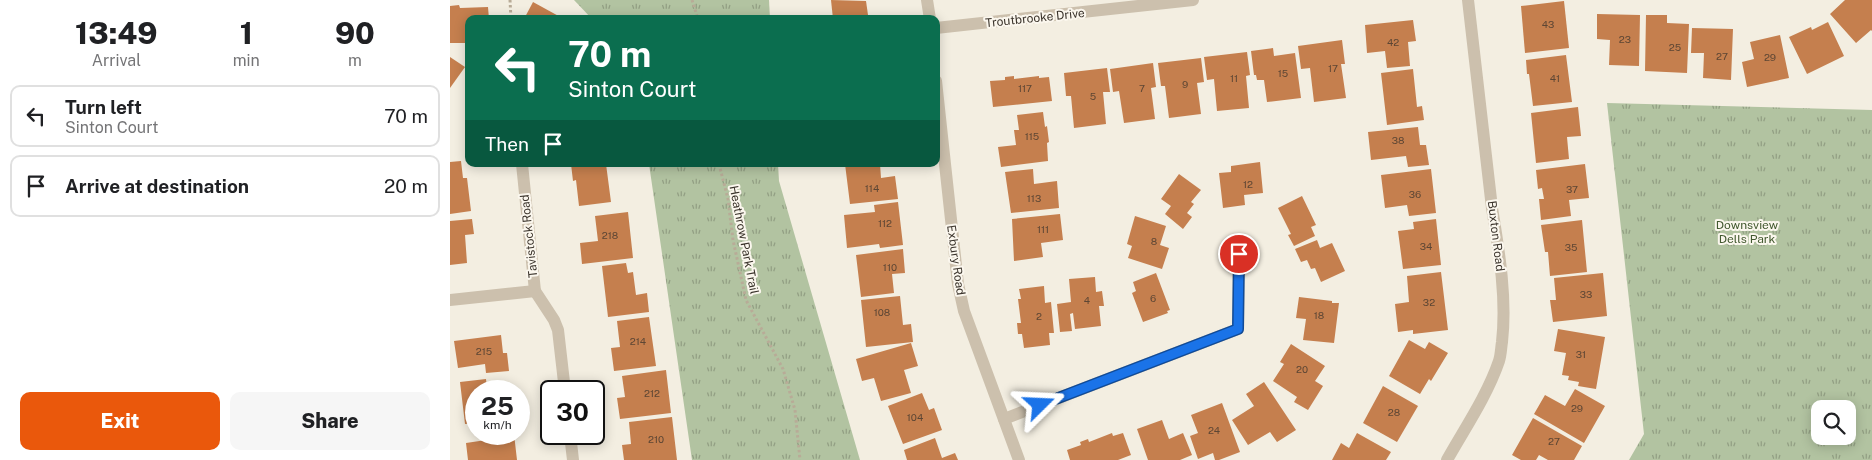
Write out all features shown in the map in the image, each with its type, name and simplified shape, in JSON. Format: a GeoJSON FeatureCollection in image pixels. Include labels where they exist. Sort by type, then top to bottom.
{"type":"FeatureCollection","features":[{"type":"Feature","properties":{"kind":"street"},"geometry":{"type":"LineString","coordinates":[[927,0],[929,15]]}},
{"type":"Feature","properties":{"kind":"street","name":"Troutbrooke Drive"},"geometry":{"type":"LineString","coordinates":[[940,28],[1193,0]]}},
{"type":"Feature","properties":{"kind":"street","name":"Buxton Road"},"geometry":{"type":"LineString","coordinates":[[1447,460],[1491,381],[1500,359],[1503,329],[1503,301],[1497,240],[1468,0]]}},
{"type":"Feature","properties":{"kind":"street","name":"Exbury Road"},"geometry":{"type":"LineString","coordinates":[[940,118],[958,284],[964,311],[1019,460]]}},
{"type":"Feature","properties":{"kind":"street","name":"Tavistock Road"},"geometry":{"type":"LineString","coordinates":[[522,167],[535,291],[554,320],[558,330],[564,380]]}},
{"type":"Feature","properties":{"kind":"street"},"geometry":{"type":"LineString","coordinates":[[1004,419],[1238,329],[1239,254]]}},
{"type":"Feature","properties":{"kind":"street"},"geometry":{"type":"LineString","coordinates":[[450,300],[535,291]]}},
{"type":"Feature","properties":{"kind":"street"},"geometry":{"type":"LineString","coordinates":[[571,445],[573,460]]}},
{"type":"Feature","properties":{"kind":"path"},"geometry":{"type":"LineString","coordinates":[[510,0],[511,15]]}},
{"type":"Feature","properties":{"kind":"path"},"geometry":{"type":"LineString","coordinates":[[692,0],[697,15]]}},
{"type":"Feature","properties":{"kind":"path","name":"Heathrow Park Trail"},"geometry":{"type":"LineString","coordinates":[[720,167],[728,199],[733,240],[746,300],[783,369],[795,410],[800,460]]}},
{"type":"Feature","properties":{"kind":"green space"},"geometry":{"type":"Polygon","coordinates":[[[574,0],[769,0],[770,15],[588,15],[574,0]]]}},
{"type":"Feature","properties":{"kind":"green space","name":"Downsview Dells Park"},"geometry":{"type":"Polygon","coordinates":[[[1607,103],[1872,110],[1872,460],[1629,460],[1644,434],[1607,103]]]}},
{"type":"Feature","properties":{"kind":"green space"},"geometry":{"type":"Polygon","coordinates":[[[649,167],[778,167],[779,181],[860,460],[692,460],[649,167]]]}},
{"type":"Feature","properties":{"kind":"building"},"geometry":{"type":"Polygon","coordinates":[[[831,0],[866,1],[868,15],[833,15],[831,0]]]}},
{"type":"Feature","properties":{"kind":"building"},"geometry":{"type":"Polygon","coordinates":[[[1845,0],[1872,0],[1872,31],[1856,43],[1830,14],[1845,0]]]}},
{"type":"Feature","properties":{"kind":"building"},"geometry":{"type":"Polygon","coordinates":[[[1564,1],[1569,48],[1525,53],[1521,6],[1564,1]]]}},
{"type":"Feature","properties":{"kind":"building"},"geometry":{"type":"Polygon","coordinates":[[[533,2],[557,15],[526,15],[533,2]]]}},
{"type":"Feature","properties":{"kind":"building"},"geometry":{"type":"Polygon","coordinates":[[[459,5],[460,8],[488,7],[489,15],[465,15],[465,43],[450,43],[450,6],[459,5]]]}},
{"type":"Feature","properties":{"kind":"building"},"geometry":{"type":"Polygon","coordinates":[[[1597,14],[1640,15],[1639,66],[1609,65],[1610,40],[1597,39],[1597,14]]]}},
{"type":"Feature","properties":{"kind":"building"},"geometry":{"type":"Polygon","coordinates":[[[1646,15],[1667,15],[1667,23],[1689,24],[1687,73],[1645,71],[1646,15]]]}},
{"type":"Feature","properties":{"kind":"building"},"geometry":{"type":"Polygon","coordinates":[[[1413,20],[1416,41],[1408,42],[1410,66],[1387,68],[1385,51],[1367,53],[1365,25],[1413,20]]]}},
{"type":"Feature","properties":{"kind":"building"},"geometry":{"type":"Polygon","coordinates":[[[1828,22],[1844,56],[1807,74],[1789,37],[1811,27],[1812,30],[1828,22]]]}},
{"type":"Feature","properties":{"kind":"building"},"geometry":{"type":"Polygon","coordinates":[[[1692,28],[1733,29],[1731,80],[1703,78],[1704,53],[1691,53],[1692,28]]]}},
{"type":"Feature","properties":{"kind":"building"},"geometry":{"type":"Polygon","coordinates":[[[1780,35],[1789,78],[1747,87],[1742,62],[1754,59],[1750,42],[1780,35]]]}},
{"type":"Feature","properties":{"kind":"building"},"geometry":{"type":"Polygon","coordinates":[[[1342,40],[1345,64],[1341,64],[1346,98],[1314,102],[1310,68],[1301,69],[1298,46],[1342,40]]]}},
{"type":"Feature","properties":{"kind":"building"},"geometry":{"type":"Polygon","coordinates":[[[1273,48],[1274,56],[1295,53],[1301,98],[1267,102],[1264,80],[1257,80],[1256,75],[1254,75],[1251,51],[1273,48]]]}},
{"type":"Feature","properties":{"kind":"building"},"geometry":{"type":"Polygon","coordinates":[[[1247,52],[1250,75],[1246,76],[1249,108],[1217,111],[1214,79],[1207,80],[1204,57],[1247,52]]]}},
{"type":"Feature","properties":{"kind":"building"},"geometry":{"type":"Polygon","coordinates":[[[1566,55],[1572,102],[1533,106],[1526,60],[1566,55]]]}},
{"type":"Feature","properties":{"kind":"building"},"geometry":{"type":"Polygon","coordinates":[[[450,57],[465,67],[450,88],[450,57]]]}},
{"type":"Feature","properties":{"kind":"building"},"geometry":{"type":"Polygon","coordinates":[[[1201,58],[1204,82],[1197,83],[1201,114],[1169,118],[1165,86],[1161,86],[1158,63],[1201,58]]]}},
{"type":"Feature","properties":{"kind":"building"},"geometry":{"type":"Polygon","coordinates":[[[1153,63],[1156,87],[1151,88],[1155,119],[1124,123],[1119,91],[1113,92],[1110,69],[1153,63]]]}},
{"type":"Feature","properties":{"kind":"building"},"geometry":{"type":"Polygon","coordinates":[[[1107,68],[1110,92],[1103,92],[1106,124],[1074,128],[1071,96],[1066,96],[1064,73],[1107,68]]]}},
{"type":"Feature","properties":{"kind":"building"},"geometry":{"type":"Polygon","coordinates":[[[1413,69],[1417,107],[1422,106],[1424,120],[1387,125],[1381,73],[1413,69]]]}},
{"type":"Feature","properties":{"kind":"building"},"geometry":{"type":"Polygon","coordinates":[[[1014,76],[1014,79],[1039,76],[1039,78],[1049,77],[1052,101],[993,107],[990,81],[1005,80],[1005,77],[1014,76]]]}},
{"type":"Feature","properties":{"kind":"building"},"geometry":{"type":"Polygon","coordinates":[[[1578,107],[1581,136],[1567,137],[1569,159],[1536,163],[1531,113],[1578,107]]]}},
{"type":"Feature","properties":{"kind":"building"},"geometry":{"type":"Polygon","coordinates":[[[1043,112],[1049,142],[1047,143],[1048,161],[1001,167],[998,147],[1016,145],[1014,130],[1019,130],[1017,115],[1043,112]]]}},
{"type":"Feature","properties":{"kind":"building"},"geometry":{"type":"Polygon","coordinates":[[[1418,127],[1420,145],[1426,145],[1429,165],[1408,167],[1406,156],[1371,160],[1368,132],[1418,127]]]}},
{"type":"Feature","properties":{"kind":"building"},"geometry":{"type":"Polygon","coordinates":[[[461,161],[463,178],[467,178],[471,211],[450,214],[450,162],[461,161]]]}},
{"type":"Feature","properties":{"kind":"building"},"geometry":{"type":"Polygon","coordinates":[[[1260,162],[1263,193],[1244,195],[1245,205],[1223,208],[1219,173],[1231,172],[1231,166],[1260,162]]]}},
{"type":"Feature","properties":{"kind":"building"},"geometry":{"type":"Polygon","coordinates":[[[1585,164],[1589,198],[1569,200],[1571,216],[1541,220],[1539,199],[1544,199],[1542,188],[1538,189],[1536,170],[1585,164]]]}},
{"type":"Feature","properties":{"kind":"building"},"geometry":{"type":"Polygon","coordinates":[[[571,167],[606,167],[611,202],[579,206],[576,180],[573,181],[571,167]]]}},
{"type":"Feature","properties":{"kind":"building"},"geometry":{"type":"Polygon","coordinates":[[[845,167],[880,167],[881,178],[895,176],[898,199],[850,204],[845,167]]]}},
{"type":"Feature","properties":{"kind":"building"},"geometry":{"type":"Polygon","coordinates":[[[1033,169],[1034,184],[1057,181],[1059,208],[1011,213],[1005,172],[1033,169]]]}},
{"type":"Feature","properties":{"kind":"building"},"geometry":{"type":"Polygon","coordinates":[[[1431,169],[1436,213],[1409,216],[1407,205],[1385,208],[1381,175],[1431,169]]]}},
{"type":"Feature","properties":{"kind":"building"},"geometry":{"type":"Polygon","coordinates":[[[1179,174],[1201,190],[1191,202],[1194,204],[1187,213],[1192,217],[1183,229],[1165,214],[1171,206],[1161,199],[1179,174]]]}},
{"type":"Feature","properties":{"kind":"building"},"geometry":{"type":"Polygon","coordinates":[[[1302,196],[1316,225],[1311,227],[1315,236],[1294,246],[1288,235],[1291,234],[1278,208],[1302,196]]]}},
{"type":"Feature","properties":{"kind":"building"},"geometry":{"type":"Polygon","coordinates":[[[898,202],[903,245],[880,248],[879,244],[847,248],[844,215],[875,212],[874,205],[898,202]]]}},
{"type":"Feature","properties":{"kind":"building"},"geometry":{"type":"Polygon","coordinates":[[[628,212],[633,258],[582,264],[580,243],[598,241],[595,216],[628,212]]]}},
{"type":"Feature","properties":{"kind":"building"},"geometry":{"type":"Polygon","coordinates":[[[1060,214],[1063,240],[1041,243],[1043,257],[1014,261],[1012,219],[1060,214]]]}},
{"type":"Feature","properties":{"kind":"building"},"geometry":{"type":"Polygon","coordinates":[[[1135,216],[1166,226],[1160,245],[1169,248],[1162,269],[1128,258],[1132,246],[1127,244],[1135,216]]]}},
{"type":"Feature","properties":{"kind":"building"},"geometry":{"type":"Polygon","coordinates":[[[472,219],[474,234],[465,235],[467,263],[450,265],[450,221],[472,219]]]}},
{"type":"Feature","properties":{"kind":"building"},"geometry":{"type":"Polygon","coordinates":[[[1436,219],[1441,265],[1403,269],[1398,231],[1414,229],[1413,222],[1436,219]]]}},
{"type":"Feature","properties":{"kind":"building"},"geometry":{"type":"Polygon","coordinates":[[[1582,220],[1587,272],[1550,276],[1548,252],[1545,252],[1541,225],[1582,220]]]}},
{"type":"Feature","properties":{"kind":"building"},"geometry":{"type":"Polygon","coordinates":[[[1317,240],[1320,248],[1332,243],[1345,271],[1321,282],[1315,268],[1311,269],[1307,260],[1301,262],[1295,249],[1317,240]]]}},
{"type":"Feature","properties":{"kind":"building"},"geometry":{"type":"Polygon","coordinates":[[[903,249],[905,273],[892,274],[894,293],[861,297],[856,255],[903,249]]]}},
{"type":"Feature","properties":{"kind":"building"},"geometry":{"type":"Polygon","coordinates":[[[626,263],[628,273],[633,272],[636,295],[647,293],[649,312],[608,317],[602,266],[626,263]]]}},
{"type":"Feature","properties":{"kind":"building"},"geometry":{"type":"Polygon","coordinates":[[[1441,272],[1448,330],[1413,334],[1413,330],[1398,332],[1395,304],[1409,302],[1407,276],[1441,272]]]}},
{"type":"Feature","properties":{"kind":"building"},"geometry":{"type":"Polygon","coordinates":[[[1156,273],[1170,310],[1167,311],[1168,313],[1143,322],[1132,293],[1136,291],[1133,282],[1156,273]]]}},
{"type":"Feature","properties":{"kind":"building"},"geometry":{"type":"Polygon","coordinates":[[[1603,273],[1607,316],[1553,322],[1550,300],[1556,300],[1554,278],[1603,273]]]}},
{"type":"Feature","properties":{"kind":"building"},"geometry":{"type":"Polygon","coordinates":[[[1095,277],[1096,292],[1102,291],[1104,306],[1099,306],[1101,326],[1075,329],[1073,313],[1070,314],[1072,331],[1060,332],[1057,304],[1071,302],[1069,279],[1095,277]]]}},
{"type":"Feature","properties":{"kind":"building"},"geometry":{"type":"Polygon","coordinates":[[[1044,286],[1045,303],[1051,302],[1054,333],[1049,333],[1050,345],[1024,348],[1022,334],[1018,334],[1017,323],[1021,323],[1018,299],[1021,299],[1019,289],[1044,286]]]}},
{"type":"Feature","properties":{"kind":"building"},"geometry":{"type":"Polygon","coordinates":[[[900,296],[903,325],[911,324],[913,342],[866,347],[861,300],[900,296]]]}},
{"type":"Feature","properties":{"kind":"building"},"geometry":{"type":"Polygon","coordinates":[[[1299,297],[1339,303],[1334,343],[1303,340],[1306,319],[1296,318],[1299,297]]]}},
{"type":"Feature","properties":{"kind":"building"},"geometry":{"type":"Polygon","coordinates":[[[649,317],[656,366],[614,371],[611,348],[620,347],[617,321],[649,317]]]}},
{"type":"Feature","properties":{"kind":"building"},"geometry":{"type":"Polygon","coordinates":[[[1558,329],[1605,337],[1596,389],[1578,386],[1579,382],[1568,380],[1569,376],[1562,375],[1566,353],[1554,351],[1558,329]]]}},
{"type":"Feature","properties":{"kind":"building"},"geometry":{"type":"Polygon","coordinates":[[[501,335],[503,353],[507,353],[509,371],[486,373],[485,364],[458,368],[454,341],[501,335]]]}},
{"type":"Feature","properties":{"kind":"building"},"geometry":{"type":"Polygon","coordinates":[[[1409,340],[1425,349],[1429,342],[1448,353],[1431,381],[1429,379],[1420,394],[1389,376],[1409,340]]]}},
{"type":"Feature","properties":{"kind":"building"},"geometry":{"type":"Polygon","coordinates":[[[911,343],[918,366],[904,370],[911,393],[881,401],[874,378],[862,381],[856,359],[911,343]]]}},
{"type":"Feature","properties":{"kind":"building"},"geometry":{"type":"Polygon","coordinates":[[[1291,344],[1325,366],[1315,381],[1323,386],[1308,410],[1294,402],[1297,397],[1273,381],[1284,364],[1280,362],[1291,344]]]}},
{"type":"Feature","properties":{"kind":"building"},"geometry":{"type":"Polygon","coordinates":[[[666,370],[671,413],[620,419],[617,398],[625,397],[622,376],[666,370]]]}},
{"type":"Feature","properties":{"kind":"building"},"geometry":{"type":"Polygon","coordinates":[[[465,381],[465,424],[460,382],[465,381]]]}},
{"type":"Feature","properties":{"kind":"building"},"geometry":{"type":"Polygon","coordinates":[[[1264,382],[1296,430],[1277,442],[1270,432],[1248,445],[1232,420],[1254,406],[1246,394],[1264,382]]]}},
{"type":"Feature","properties":{"kind":"building"},"geometry":{"type":"Polygon","coordinates":[[[1383,386],[1418,406],[1397,442],[1363,423],[1383,386]]]}},
{"type":"Feature","properties":{"kind":"building"},"geometry":{"type":"Polygon","coordinates":[[[1575,389],[1605,406],[1584,443],[1534,414],[1545,395],[1565,406],[1575,389]]]}},
{"type":"Feature","properties":{"kind":"building"},"geometry":{"type":"Polygon","coordinates":[[[922,393],[929,410],[934,408],[942,430],[903,444],[888,406],[922,393]]]}},
{"type":"Feature","properties":{"kind":"building"},"geometry":{"type":"Polygon","coordinates":[[[1222,403],[1240,452],[1219,460],[1215,460],[1213,453],[1198,459],[1190,436],[1198,433],[1191,415],[1222,403]]]}},
{"type":"Feature","properties":{"kind":"building"},"geometry":{"type":"Polygon","coordinates":[[[672,417],[677,460],[624,460],[622,445],[631,444],[629,422],[672,417]]]}},
{"type":"Feature","properties":{"kind":"building"},"geometry":{"type":"Polygon","coordinates":[[[1533,418],[1582,446],[1574,460],[1548,460],[1539,455],[1536,460],[1521,460],[1512,455],[1533,418]]]}},
{"type":"Feature","properties":{"kind":"building"},"geometry":{"type":"Polygon","coordinates":[[[1162,420],[1169,439],[1183,433],[1192,455],[1180,460],[1148,460],[1137,429],[1162,420]]]}},
{"type":"Feature","properties":{"kind":"building"},"geometry":{"type":"Polygon","coordinates":[[[1112,433],[1113,436],[1123,433],[1131,455],[1118,460],[1070,460],[1067,450],[1081,445],[1080,442],[1088,439],[1089,442],[1112,433]]]}},
{"type":"Feature","properties":{"kind":"building"},"geometry":{"type":"Polygon","coordinates":[[[1357,433],[1391,452],[1386,460],[1332,460],[1341,443],[1349,448],[1357,433]]]}},
{"type":"Feature","properties":{"kind":"building"},"geometry":{"type":"Polygon","coordinates":[[[935,438],[942,458],[955,453],[958,460],[907,460],[904,450],[935,438]]]}},
{"type":"Feature","properties":{"kind":"building"},"geometry":{"type":"Polygon","coordinates":[[[466,445],[515,445],[517,460],[468,460],[466,445]]]}},
{"type":"Feature","properties":{"kind":"route"},"geometry":{"type":"LineString","coordinates":[[1040,405],[1238,329],[1239,254]]}}]}
